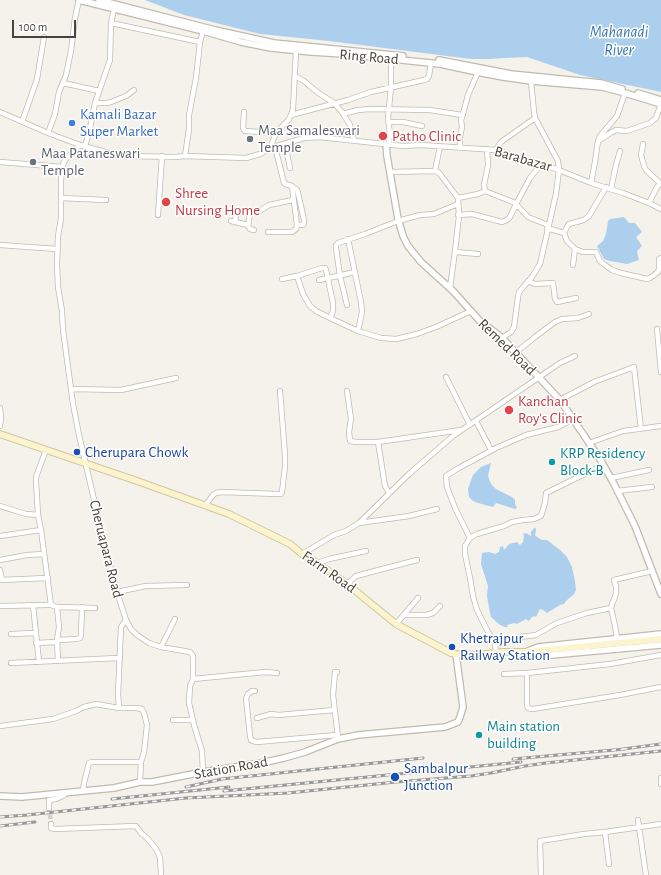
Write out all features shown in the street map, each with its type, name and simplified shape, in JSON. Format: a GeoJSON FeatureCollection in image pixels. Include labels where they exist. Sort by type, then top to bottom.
{"type":"FeatureCollection","features":[{"type":"Feature","properties":{"kind":"main road","name":"Farm Road"},"geometry":{"type":"LineString","coordinates":[[0,434],[229,514],[290,544],[302,554],[347,584],[396,624],[456,654],[526,652]]}},
{"type":"Feature","properties":{"kind":"main road"},"geometry":{"type":"LineString","coordinates":[[526,652],[661,639]]}},
{"type":"Feature","properties":{"kind":"street","name":"Ring Road"},"geometry":{"type":"LineString","coordinates":[[79,0],[241,42],[271,48],[430,62],[478,72],[601,83],[661,100]]}},
{"type":"Feature","properties":{"kind":"street"},"geometry":{"type":"LineString","coordinates":[[48,133],[55,114],[59,92],[66,75],[79,0]]}},
{"type":"Feature","properties":{"kind":"street","name":"Ring Road"},"geometry":{"type":"LineString","coordinates":[[99,0],[215,30],[274,43],[440,60],[531,81],[602,87],[661,104]]}},
{"type":"Feature","properties":{"kind":"street"},"geometry":{"type":"LineString","coordinates":[[0,162],[62,167],[65,160],[82,146],[89,133],[99,91],[110,60],[111,23],[114,9]]}},
{"type":"Feature","properties":{"kind":"street"},"geometry":{"type":"LineString","coordinates":[[111,23],[200,42]]}},
{"type":"Feature","properties":{"kind":"street"},"geometry":{"type":"LineString","coordinates":[[185,156],[189,129],[189,115],[203,31]]}},
{"type":"Feature","properties":{"kind":"street"},"geometry":{"type":"LineString","coordinates":[[22,122],[37,78],[44,37]]}},
{"type":"Feature","properties":{"kind":"street"},"geometry":{"type":"LineString","coordinates":[[296,51],[293,109],[291,115],[276,133],[272,147],[284,183],[292,186],[298,192],[304,223],[297,225]]}},
{"type":"Feature","properties":{"kind":"street"},"geometry":{"type":"LineString","coordinates":[[388,144],[390,134],[389,110],[391,59]]}},
{"type":"Feature","properties":{"kind":"street"},"geometry":{"type":"LineString","coordinates":[[291,115],[317,109],[371,92],[428,79],[430,62]]}},
{"type":"Feature","properties":{"kind":"street"},"geometry":{"type":"LineString","coordinates":[[460,147],[462,115],[468,95],[478,72]]}},
{"type":"Feature","properties":{"kind":"street"},"geometry":{"type":"LineString","coordinates":[[295,76],[334,103],[350,125],[354,141]]}},
{"type":"Feature","properties":{"kind":"street"},"geometry":{"type":"LineString","coordinates":[[502,338],[511,332],[514,327],[519,292],[536,272],[540,264],[556,194],[559,170],[558,161],[535,118],[531,81]]}},
{"type":"Feature","properties":{"kind":"street"},"geometry":{"type":"LineString","coordinates":[[63,83],[99,91]]}},
{"type":"Feature","properties":{"kind":"street"},"geometry":{"type":"LineString","coordinates":[[96,103],[111,102],[126,96],[134,90]]}},
{"type":"Feature","properties":{"kind":"street"},"geometry":{"type":"LineString","coordinates":[[591,183],[598,140],[618,116],[625,93]]}},
{"type":"Feature","properties":{"kind":"street"},"geometry":{"type":"LineString","coordinates":[[598,140],[616,130],[627,131],[645,126],[656,118],[661,104]]}},
{"type":"Feature","properties":{"kind":"street"},"geometry":{"type":"LineString","coordinates":[[343,114],[369,109],[430,110],[462,115]]}},
{"type":"Feature","properties":{"kind":"street","name":"Barabazar"},"geometry":{"type":"LineString","coordinates":[[0,112],[82,146],[116,155],[246,158],[260,154],[272,147],[304,138],[319,137],[403,146],[422,145],[496,150],[559,170],[649,203],[661,209]]}},
{"type":"Feature","properties":{"kind":"street"},"geometry":{"type":"LineString","coordinates":[[244,112],[244,131],[276,133]]}},
{"type":"Feature","properties":{"kind":"street"},"geometry":{"type":"LineString","coordinates":[[496,150],[500,142],[535,118]]}},
{"type":"Feature","properties":{"kind":"street"},"geometry":{"type":"LineString","coordinates":[[389,122],[403,122],[422,126]]}},
{"type":"Feature","properties":{"kind":"street"},"geometry":{"type":"LineString","coordinates":[[285,144],[290,168]]}},
{"type":"Feature","properties":{"kind":"street","name":"Remed Road"},"geometry":{"type":"LineString","coordinates":[[388,144],[387,156],[398,221],[406,241],[413,253],[430,271],[450,288],[479,320],[502,338],[560,400],[603,465],[617,491],[635,526],[661,594]]}},
{"type":"Feature","properties":{"kind":"street"},"geometry":{"type":"LineString","coordinates":[[644,144],[641,159],[644,166],[661,184],[657,187],[649,203]]}},
{"type":"Feature","properties":{"kind":"street"},"geometry":{"type":"LineString","coordinates":[[435,171],[440,146]]}},
{"type":"Feature","properties":{"kind":"street"},"geometry":{"type":"LineString","coordinates":[[485,191],[484,185],[488,165],[487,149]]}},
{"type":"Feature","properties":{"kind":"street"},"geometry":{"type":"LineString","coordinates":[[611,189],[620,151]]}},
{"type":"Feature","properties":{"kind":"street"},"geometry":{"type":"LineString","coordinates":[[158,215],[162,156]]}},
{"type":"Feature","properties":{"kind":"street"},"geometry":{"type":"LineString","coordinates":[[458,215],[472,214],[502,222],[506,220],[510,217],[530,178],[541,164]]}},
{"type":"Feature","properties":{"kind":"street","name":"Cheruapara Road"},"geometry":{"type":"LineString","coordinates":[[62,167],[60,220],[57,249],[58,287],[76,419],[104,547],[123,613],[131,629],[149,643],[160,647],[190,652],[193,656],[193,679]]}},
{"type":"Feature","properties":{"kind":"street"},"geometry":{"type":"LineString","coordinates":[[390,172],[435,171],[440,174],[458,198],[455,252],[450,288]]}},
{"type":"Feature","properties":{"kind":"street"},"geometry":{"type":"LineString","coordinates":[[268,232],[292,232],[296,229],[297,225],[292,186]]}},
{"type":"Feature","properties":{"kind":"street"},"geometry":{"type":"LineString","coordinates":[[606,187],[589,216],[584,220],[569,224],[564,233],[567,241],[575,249],[583,252],[596,252],[602,263],[616,272],[648,279],[653,277],[658,272],[659,259],[661,258]]}},
{"type":"Feature","properties":{"kind":"street"},"geometry":{"type":"LineString","coordinates":[[458,198],[485,191],[516,204],[528,217],[564,233]]}},
{"type":"Feature","properties":{"kind":"street"},"geometry":{"type":"LineString","coordinates":[[61,198],[106,200]]}},
{"type":"Feature","properties":{"kind":"street"},"geometry":{"type":"LineString","coordinates":[[248,224],[233,222],[238,212],[258,212],[269,205],[293,200]]}},
{"type":"Feature","properties":{"kind":"street"},"geometry":{"type":"LineString","coordinates":[[347,305],[340,276],[336,245],[338,243],[398,221],[420,215],[434,214],[458,204]]}},
{"type":"Feature","properties":{"kind":"street"},"geometry":{"type":"LineString","coordinates":[[250,213],[248,224],[249,228],[254,230]]}},
{"type":"Feature","properties":{"kind":"street"},"geometry":{"type":"LineString","coordinates":[[348,239],[361,302],[362,312],[358,331]]}},
{"type":"Feature","properties":{"kind":"street"},"geometry":{"type":"LineString","coordinates":[[0,245],[57,249]]}},
{"type":"Feature","properties":{"kind":"street"},"geometry":{"type":"LineString","coordinates":[[573,265],[575,249]]}},
{"type":"Feature","properties":{"kind":"street"},"geometry":{"type":"LineString","coordinates":[[455,252],[478,254]]}},
{"type":"Feature","properties":{"kind":"street"},"geometry":{"type":"LineString","coordinates":[[282,279],[325,268],[333,303],[333,311],[330,318]]}},
{"type":"Feature","properties":{"kind":"street"},"geometry":{"type":"LineString","coordinates":[[319,280],[355,272]]}},
{"type":"Feature","properties":{"kind":"street"},"geometry":{"type":"LineString","coordinates":[[297,276],[303,294],[310,306],[316,311],[358,331],[381,338],[396,339],[417,334],[471,311]]}},
{"type":"Feature","properties":{"kind":"street"},"geometry":{"type":"LineString","coordinates":[[528,281],[535,284],[553,283],[555,299],[557,302],[576,298]]}},
{"type":"Feature","properties":{"kind":"street"},"geometry":{"type":"LineString","coordinates":[[515,353],[555,322],[562,319],[578,318],[589,314]]}},
{"type":"Feature","properties":{"kind":"street"},"geometry":{"type":"LineString","coordinates":[[657,329],[661,372]]}},
{"type":"Feature","properties":{"kind":"street"},"geometry":{"type":"LineString","coordinates":[[302,554],[334,535],[346,531],[359,523],[432,454],[462,430],[538,377],[560,363],[575,356]]}},
{"type":"Feature","properties":{"kind":"street"},"geometry":{"type":"LineString","coordinates":[[560,400],[594,382],[634,367],[641,429]]}},
{"type":"Feature","properties":{"kind":"street"},"geometry":{"type":"LineString","coordinates":[[72,389],[121,390],[176,378]]}},
{"type":"Feature","properties":{"kind":"street"},"geometry":{"type":"LineString","coordinates":[[446,378],[470,425]]}},
{"type":"Feature","properties":{"kind":"street"},"geometry":{"type":"LineString","coordinates":[[205,506],[213,495],[221,492],[281,494],[285,467],[285,455],[280,391]]}},
{"type":"Feature","properties":{"kind":"street"},"geometry":{"type":"LineString","coordinates":[[347,391],[352,420],[349,432],[350,441],[378,442],[462,430]]}},
{"type":"Feature","properties":{"kind":"street"},"geometry":{"type":"LineString","coordinates":[[0,408],[0,426]]}},
{"type":"Feature","properties":{"kind":"street"},"geometry":{"type":"LineString","coordinates":[[470,538],[456,508],[448,487],[446,476],[491,450],[526,435],[558,427],[573,419]]}},
{"type":"Feature","properties":{"kind":"street"},"geometry":{"type":"LineString","coordinates":[[476,421],[491,450]]}},
{"type":"Feature","properties":{"kind":"street"},"geometry":{"type":"LineString","coordinates":[[589,443],[623,431],[661,426]]}},
{"type":"Feature","properties":{"kind":"street"},"geometry":{"type":"LineString","coordinates":[[378,442],[385,486],[389,493]]}},
{"type":"Feature","properties":{"kind":"street"},"geometry":{"type":"LineString","coordinates":[[46,450],[36,477],[38,515],[51,605]]}},
{"type":"Feature","properties":{"kind":"street"},"geometry":{"type":"LineString","coordinates":[[496,653],[495,645],[477,610],[465,554],[465,546],[470,538],[477,534],[512,522],[534,519],[541,516],[544,508],[546,493],[603,465]]}},
{"type":"Feature","properties":{"kind":"street"},"geometry":{"type":"LineString","coordinates":[[610,478],[649,470]]}},
{"type":"Feature","properties":{"kind":"street"},"geometry":{"type":"LineString","coordinates":[[617,491],[652,487]]}},
{"type":"Feature","properties":{"kind":"street"},"geometry":{"type":"LineString","coordinates":[[0,506],[26,514],[38,515]]}},
{"type":"Feature","properties":{"kind":"street"},"geometry":{"type":"LineString","coordinates":[[359,523],[409,516],[437,509]]}},
{"type":"Feature","properties":{"kind":"street"},"geometry":{"type":"LineString","coordinates":[[0,536],[41,530]]}},
{"type":"Feature","properties":{"kind":"street"},"geometry":{"type":"LineString","coordinates":[[317,563],[329,558],[366,550]]}},
{"type":"Feature","properties":{"kind":"street"},"geometry":{"type":"LineString","coordinates":[[0,560],[44,554]]}},
{"type":"Feature","properties":{"kind":"street"},"geometry":{"type":"LineString","coordinates":[[347,584],[356,576],[417,560]]}},
{"type":"Feature","properties":{"kind":"street"},"geometry":{"type":"LineString","coordinates":[[0,570],[1,580],[48,578]]}},
{"type":"Feature","properties":{"kind":"street"},"geometry":{"type":"LineString","coordinates":[[617,638],[611,608],[616,593],[614,580],[652,571]]}},
{"type":"Feature","properties":{"kind":"street"},"geometry":{"type":"LineString","coordinates":[[117,592],[146,586],[187,584]]}},
{"type":"Feature","properties":{"kind":"street"},"geometry":{"type":"LineString","coordinates":[[396,624],[418,598]]}},
{"type":"Feature","properties":{"kind":"street"},"geometry":{"type":"LineString","coordinates":[[33,605],[39,662]]}},
{"type":"Feature","properties":{"kind":"street"},"geometry":{"type":"LineString","coordinates":[[0,606],[51,605],[57,607],[95,608]]}},
{"type":"Feature","properties":{"kind":"street"},"geometry":{"type":"LineString","coordinates":[[404,615],[426,615],[434,613],[440,606]]}},
{"type":"Feature","properties":{"kind":"street"},"geometry":{"type":"LineString","coordinates":[[57,607],[58,661]]}},
{"type":"Feature","properties":{"kind":"street"},"geometry":{"type":"LineString","coordinates":[[36,643],[80,638],[82,607]]}},
{"type":"Feature","properties":{"kind":"street"},"geometry":{"type":"LineString","coordinates":[[495,645],[520,637],[536,635],[557,623],[587,613],[611,608]]}},
{"type":"Feature","properties":{"kind":"street"},"geometry":{"type":"LineString","coordinates":[[160,647],[175,619]]}},
{"type":"Feature","properties":{"kind":"street"},"geometry":{"type":"LineString","coordinates":[[120,708],[118,694],[121,627],[126,620]]}},
{"type":"Feature","properties":{"kind":"street"},"geometry":{"type":"LineString","coordinates":[[11,634],[35,633]]}},
{"type":"Feature","properties":{"kind":"street","name":"Farm Road"},"geometry":{"type":"LineString","coordinates":[[526,652],[538,647],[661,634]]}},
{"type":"Feature","properties":{"kind":"street"},"geometry":{"type":"LineString","coordinates":[[526,652],[541,656],[661,645]]}},
{"type":"Feature","properties":{"kind":"street","name":"Station Road"},"geometry":{"type":"LineString","coordinates":[[0,796],[22,797],[114,788],[140,782],[152,782],[284,758],[305,752],[338,737],[445,727],[458,722],[462,707],[456,654]]}},
{"type":"Feature","properties":{"kind":"street"},"geometry":{"type":"LineString","coordinates":[[504,674],[610,664],[661,655]]}},
{"type":"Feature","properties":{"kind":"street"},"geometry":{"type":"LineString","coordinates":[[11,663],[120,658]]}},
{"type":"Feature","properties":{"kind":"street"},"geometry":{"type":"LineString","coordinates":[[204,772],[202,751],[189,703],[190,686],[193,679],[265,672],[277,673]]}},
{"type":"Feature","properties":{"kind":"street"},"geometry":{"type":"LineString","coordinates":[[255,691],[248,694],[246,698],[251,740],[257,742],[338,737],[333,695],[335,672],[337,672]]}},
{"type":"Feature","properties":{"kind":"street"},"geometry":{"type":"LineString","coordinates":[[527,673],[527,705],[530,709],[661,687]]}},
{"type":"Feature","properties":{"kind":"street"},"geometry":{"type":"LineString","coordinates":[[2,726],[53,719],[96,704],[120,708],[136,708],[142,710],[147,725],[147,735],[141,762],[140,782]]}},
{"type":"Feature","properties":{"kind":"street"},"geometry":{"type":"LineString","coordinates":[[257,718],[271,714],[279,715],[334,710]]}},
{"type":"Feature","properties":{"kind":"street"},"geometry":{"type":"LineString","coordinates":[[173,720],[193,720]]}},
{"type":"Feature","properties":{"kind":"street"},"geometry":{"type":"LineString","coordinates":[[83,791],[89,763],[141,762]]}},
{"type":"Feature","properties":{"kind":"street"},"geometry":{"type":"LineString","coordinates":[[661,778],[661,784]]}},
{"type":"Feature","properties":{"kind":"street"},"geometry":{"type":"LineString","coordinates":[[49,808],[49,800],[63,796],[66,793]]}},
{"type":"Feature","properties":{"kind":"street"},"geometry":{"type":"LineString","coordinates":[[638,820],[646,875]]}},
{"type":"Feature","properties":{"kind":"street"},"geometry":{"type":"LineString","coordinates":[[51,824],[52,828],[55,829],[136,826],[156,849],[160,857],[161,875]]}},
{"type":"Feature","properties":{"kind":"street"},"geometry":{"type":"LineString","coordinates":[[541,875],[540,841],[661,824]]}},
{"type":"Feature","properties":{"kind":"street"},"geometry":{"type":"LineString","coordinates":[[605,832],[609,864]]}},
{"type":"Feature","properties":{"kind":"water","name":"Mahanadi River"},"geometry":{"type":"Polygon","coordinates":[[[145,0],[661,0],[661,92],[580,75],[527,57],[471,59],[260,34],[184,15],[145,0]]]}},
{"type":"Feature","properties":{"kind":"water"},"geometry":{"type":"Polygon","coordinates":[[[624,217],[629,223],[635,223],[642,232],[636,237],[642,246],[637,251],[639,260],[627,264],[604,259],[597,246],[603,241],[606,234],[608,221],[610,219],[624,217]]]}},
{"type":"Feature","properties":{"kind":"water"},"geometry":{"type":"Polygon","coordinates":[[[491,463],[488,476],[491,484],[496,489],[512,497],[515,500],[517,508],[515,509],[496,503],[493,507],[473,501],[469,497],[468,489],[473,475],[481,467],[491,463]]]}},
{"type":"Feature","properties":{"kind":"water"},"geometry":{"type":"Polygon","coordinates":[[[535,527],[535,535],[537,537],[542,540],[547,540],[567,557],[572,567],[576,590],[564,604],[547,613],[540,609],[536,617],[534,616],[529,621],[526,619],[517,624],[514,623],[507,625],[508,627],[505,627],[500,625],[491,617],[487,596],[488,586],[481,564],[482,553],[489,552],[495,554],[499,552],[500,547],[503,546],[504,550],[509,544],[517,542],[520,545],[523,542],[523,534],[526,533],[531,536],[531,532],[535,527]]]}},
{"type":"Feature","properties":{"kind":"tunnel"},"geometry":{"type":"LineString","coordinates":[[49,808],[51,824]]}},
{"type":"Feature","properties":{"kind":"railway"},"geometry":{"type":"LineString","coordinates":[[623,749],[661,744]]}},
{"type":"Feature","properties":{"kind":"railway"},"geometry":{"type":"LineString","coordinates":[[513,759],[625,749]]}},
{"type":"Feature","properties":{"kind":"railway"},"geometry":{"type":"LineString","coordinates":[[0,817],[186,798],[288,793],[471,776],[546,763],[661,751]]}},
{"type":"Feature","properties":{"kind":"railway"},"geometry":{"type":"LineString","coordinates":[[186,787],[222,779],[423,758]]}},
{"type":"Feature","properties":{"kind":"railway"},"geometry":{"type":"LineString","coordinates":[[224,791],[521,762]]}},
{"type":"Feature","properties":{"kind":"railway"},"geometry":{"type":"LineString","coordinates":[[112,799],[229,787]]}},
{"type":"Feature","properties":{"kind":"railway"},"geometry":{"type":"LineString","coordinates":[[0,826],[35,822]]}},
{"type":"Feature","properties":{"kind":"place","name":"Kamali Bazar Super Market"},"geometry":{"type":"Point","coordinates":[72,123]}},
{"type":"Feature","properties":{"kind":"place","name":"Patho Clinic"},"geometry":{"type":"Point","coordinates":[383,136]}},
{"type":"Feature","properties":{"kind":"place","name":"Maa Samaleswari Temple"},"geometry":{"type":"Point","coordinates":[250,139]}},
{"type":"Feature","properties":{"kind":"place","name":"Maa Pataneswari Temple"},"geometry":{"type":"Point","coordinates":[33,162]}},
{"type":"Feature","properties":{"kind":"place","name":"Shree Nursing Home"},"geometry":{"type":"Point","coordinates":[166,202]}},
{"type":"Feature","properties":{"kind":"place","name":"Kanchan Roy's Clinic"},"geometry":{"type":"Point","coordinates":[509,410]}},
{"type":"Feature","properties":{"kind":"place","name":"Cherupara Chowk"},"geometry":{"type":"Point","coordinates":[77,452]}},
{"type":"Feature","properties":{"kind":"place","name":"KRP Residency Block-B"},"geometry":{"type":"Point","coordinates":[552,462]}},
{"type":"Feature","properties":{"kind":"place","name":"Khetrajpur Railway Station"},"geometry":{"type":"Point","coordinates":[452,647]}},
{"type":"Feature","properties":{"kind":"place","name":"Main station building"},"geometry":{"type":"Point","coordinates":[479,735]}},
{"type":"Feature","properties":{"kind":"place","name":"Sambalpur Junction"},"geometry":{"type":"Point","coordinates":[395,777]}}]}
